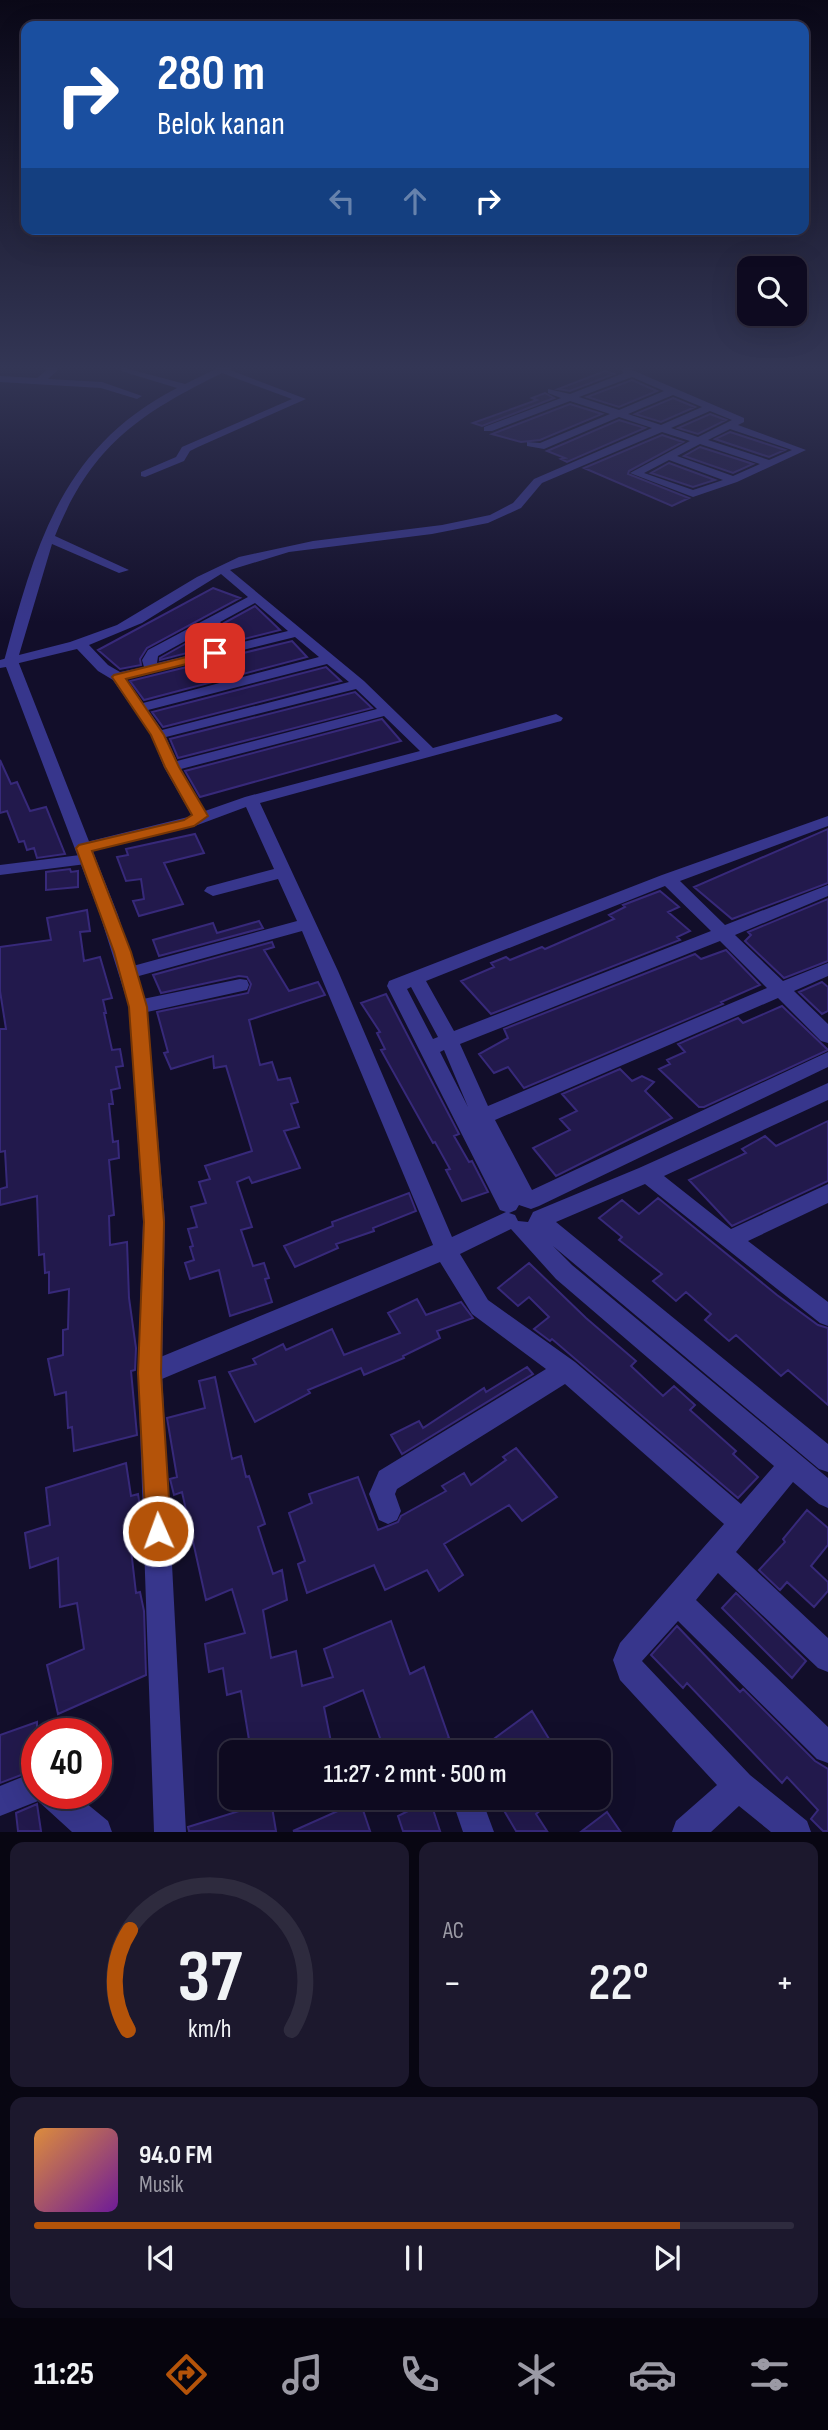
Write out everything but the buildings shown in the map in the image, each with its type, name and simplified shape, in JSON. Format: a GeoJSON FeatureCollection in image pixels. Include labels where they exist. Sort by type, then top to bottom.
{"type":"FeatureCollection","features":[{"type":"Feature","properties":{"kind":"street"},"geometry":{"type":"LineString","coordinates":[[100,451],[85,465],[47,537],[5,662],[86,853],[138,1007],[154,1222],[149,1373],[155,1449],[170,1832]]}},
{"type":"Feature","properties":{"kind":"street"},"geometry":{"type":"LineString","coordinates":[[145,474],[180,459],[185,451]]}},
{"type":"Feature","properties":{"kind":"street"},"geometry":{"type":"LineString","coordinates":[[5,662],[80,645],[134,621],[222,569],[287,547],[374,538],[461,525],[497,516],[519,505],[527,490],[538,481],[606,451]]}},
{"type":"Feature","properties":{"kind":"street"},"geometry":{"type":"LineString","coordinates":[[679,451],[629,475],[693,494],[733,480],[796,451]]}},
{"type":"Feature","properties":{"kind":"street"},"geometry":{"type":"LineString","coordinates":[[733,451],[769,464]]}},
{"type":"Feature","properties":{"kind":"street"},"geometry":{"type":"LineString","coordinates":[[668,456],[733,480]]}},
{"type":"Feature","properties":{"kind":"street"},"geometry":{"type":"LineString","coordinates":[[47,537],[123,570]]}},
{"type":"Feature","properties":{"kind":"street"},"geometry":{"type":"LineString","coordinates":[[222,569],[359,684],[430,753]]}},
{"type":"Feature","properties":{"kind":"street"},"geometry":{"type":"LineString","coordinates":[[150,669],[149,660],[153,653],[256,598]]}},
{"type":"Feature","properties":{"kind":"street"},"geometry":{"type":"LineString","coordinates":[[213,622],[236,648]]}},
{"type":"Feature","properties":{"kind":"street"},"geometry":{"type":"LineString","coordinates":[[118,677],[299,632]]}},
{"type":"Feature","properties":{"kind":"street"},"geometry":{"type":"LineString","coordinates":[[80,645],[103,668],[118,677],[158,735],[172,767],[200,816]]}},
{"type":"Feature","properties":{"kind":"street"},"geometry":{"type":"LineString","coordinates":[[139,708],[329,659]]}},
{"type":"Feature","properties":{"kind":"street"},"geometry":{"type":"LineString","coordinates":[[158,735],[359,684]]}},
{"type":"Feature","properties":{"kind":"street"},"geometry":{"type":"LineString","coordinates":[[172,767],[387,711]]}},
{"type":"Feature","properties":{"kind":"street"},"geometry":{"type":"LineString","coordinates":[[0,870],[86,853],[189,823],[200,816],[251,800],[556,718]]}},
{"type":"Feature","properties":{"kind":"street"},"geometry":{"type":"LineString","coordinates":[[251,800],[446,1250],[462,1281],[481,1307],[566,1370],[741,1522]]}},
{"type":"Feature","properties":{"kind":"street"},"geometry":{"type":"LineString","coordinates":[[828,821],[668,879],[396,987],[429,1048],[459,1089],[525,1213],[564,1272],[828,1495]]}},
{"type":"Feature","properties":{"kind":"street"},"geometry":{"type":"LineString","coordinates":[[213,891],[283,872]]}},
{"type":"Feature","properties":{"kind":"street"},"geometry":{"type":"LineString","coordinates":[[668,879],[720,933],[828,1036]]}},
{"type":"Feature","properties":{"kind":"street"},"geometry":{"type":"LineString","coordinates":[[429,1048],[580,991],[828,890]]}},
{"type":"Feature","properties":{"kind":"street"},"geometry":{"type":"LineString","coordinates":[[128,973],[307,924]]}},
{"type":"Feature","properties":{"kind":"street"},"geometry":{"type":"LineString","coordinates":[[475,1121],[828,969]]}},
{"type":"Feature","properties":{"kind":"street"},"geometry":{"type":"LineString","coordinates":[[415,978],[449,1040],[459,1089]]}},
{"type":"Feature","properties":{"kind":"street"},"geometry":{"type":"LineString","coordinates":[[138,1007],[240,985]]}},
{"type":"Feature","properties":{"kind":"street"},"geometry":{"type":"LineString","coordinates":[[149,1373],[446,1250],[525,1213],[828,1059]]}},
{"type":"Feature","properties":{"kind":"street"},"geometry":{"type":"LineString","coordinates":[[525,1213],[647,1174],[828,1091]]}},
{"type":"Feature","properties":{"kind":"street"},"geometry":{"type":"LineString","coordinates":[[647,1174],[828,1315]]}},
{"type":"Feature","properties":{"kind":"street"},"geometry":{"type":"LineString","coordinates":[[729,1240],[828,1193]]}},
{"type":"Feature","properties":{"kind":"street"},"geometry":{"type":"LineString","coordinates":[[525,1213],[828,1460]]}},
{"type":"Feature","properties":{"kind":"street"},"geometry":{"type":"LineString","coordinates":[[387,1511],[382,1494],[388,1480],[566,1370]]}},
{"type":"Feature","properties":{"kind":"street"},"geometry":{"type":"LineString","coordinates":[[792,1464],[630,1653],[628,1666],[739,1786],[796,1832]]}},
{"type":"Feature","properties":{"kind":"street"},"geometry":{"type":"LineString","coordinates":[[717,1553],[828,1658]]}},
{"type":"Feature","properties":{"kind":"street"},"geometry":{"type":"LineString","coordinates":[[677,1601],[828,1748]]}},
{"type":"Feature","properties":{"kind":"street"},"geometry":{"type":"LineString","coordinates":[[687,1832],[739,1786]]}},
{"type":"Feature","properties":{"kind":"street"},"geometry":{"type":"LineString","coordinates":[[0,1801],[21,1792]]}},
{"type":"Feature","properties":{"kind":"street"},"geometry":{"type":"LineString","coordinates":[[69,1809],[97,1832]]}},
{"type":"Feature","properties":{"kind":"street"},"geometry":{"type":"LineString","coordinates":[[471,1810],[479,1832]]}},
{"type":"Feature","properties":{"kind":"route"},"geometry":{"type":"LineString","coordinates":[[158,1531],[149,1373],[154,1222],[138,1007],[123,952],[84,848],[189,823],[200,816],[172,767],[158,735],[118,677],[215,653]]}}]}
